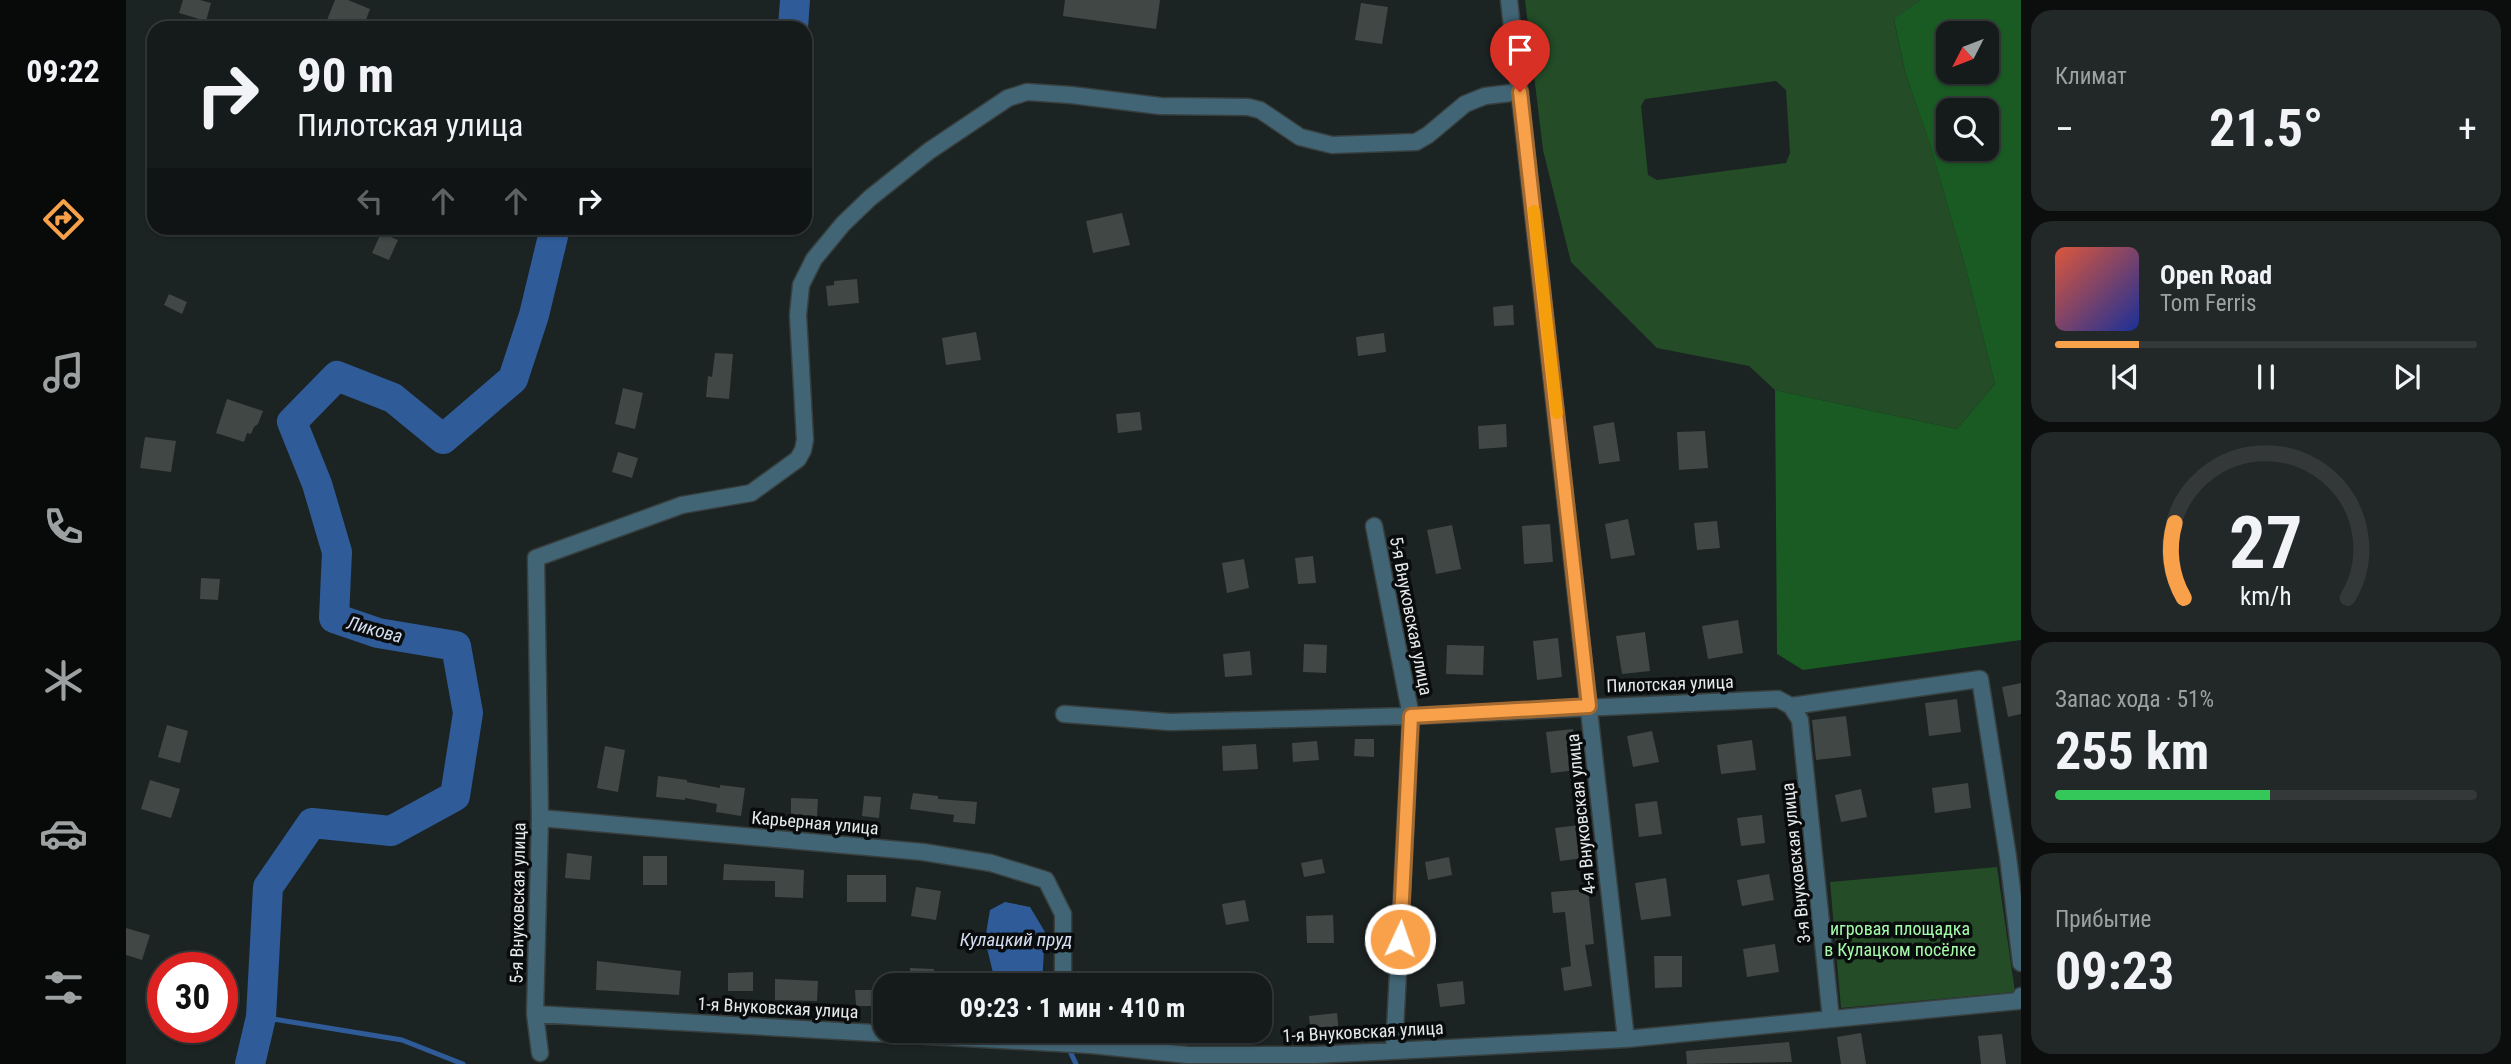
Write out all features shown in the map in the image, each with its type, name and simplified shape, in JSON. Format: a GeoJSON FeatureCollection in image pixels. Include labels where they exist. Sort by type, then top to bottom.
{"type":"FeatureCollection","features":[{"type":"Feature","properties":{"kind":"street","name":"4-я Внуковская улица"},"geometry":{"type":"LineString","coordinates":[[1509,0],[1626,1039]]}},
{"type":"Feature","properties":{"kind":"street","name":"5-я Внуковская улица"},"geometry":{"type":"LineString","coordinates":[[540,1053],[535,1014],[540,818],[536,558],[682,505],[751,493],[798,459],[805,440],[798,315],[801,285],[814,259],[843,224],[870,198],[929,151],[988,110],[1008,98],[1027,92],[1160,106],[1248,107],[1260,110],[1300,137],[1332,145],[1416,142],[1465,104],[1485,96],[1520,92]]}},
{"type":"Feature","properties":{"kind":"street","name":"5-я Внуковская улица"},"geometry":{"type":"LineString","coordinates":[[1374,526],[1411,716],[1394,1050]]}},
{"type":"Feature","properties":{"kind":"street","name":"Пилотская улица"},"geometry":{"type":"LineString","coordinates":[[1064,714],[1170,722],[1411,716],[1778,699],[1791,706],[1980,679],[2019,925]]}},
{"type":"Feature","properties":{"kind":"street","name":"3-я Внуковская улица"},"geometry":{"type":"LineString","coordinates":[[1791,706],[1800,720],[1831,1019]]}},
{"type":"Feature","properties":{"kind":"street","name":"Карьерная улица"},"geometry":{"type":"LineString","coordinates":[[540,818],[923,852],[991,863],[1046,880],[1063,914],[1063,973]]}},
{"type":"Feature","properties":{"kind":"street"},"geometry":{"type":"LineString","coordinates":[[2019,925],[2021,963]]}},
{"type":"Feature","properties":{"kind":"street","name":"1-я Внуковская улица"},"geometry":{"type":"LineString","coordinates":[[535,1014],[1091,1045],[1188,1055],[1314,1055],[1626,1039],[2018,1001],[2021,996]]}},
{"type":"Feature","properties":{"kind":"green space"},"geometry":{"type":"Polygon","coordinates":[[[1525,0],[1921,0],[1894,20],[1905,72],[1930,145],[1965,265],[1995,384],[1957,429],[1775,390],[1749,366],[1657,348],[1571,262],[1543,150],[1525,0]],[[1776,81],[1645,99],[1641,106],[1648,175],[1657,180],[1786,163],[1790,153],[1786,90],[1776,81]]]}},
{"type":"Feature","properties":{"kind":"green space"},"geometry":{"type":"Polygon","coordinates":[[[1921,0],[2021,0],[2021,640],[1803,670],[1777,654],[1775,390],[1957,429],[1995,384],[1965,265],[1930,145],[1905,72],[1894,19],[1921,0]]]}},
{"type":"Feature","properties":{"kind":"green space","name":"игровая площадка в Кулацком посёлке"},"geometry":{"type":"Polygon","coordinates":[[[1997,867],[2015,992],[1841,1008],[1830,882],[1997,867]]]}},
{"type":"Feature","properties":{"kind":"water","name":"Кулацкий пруд"},"geometry":{"type":"Polygon","coordinates":[[[1005,902],[1030,907],[1045,932],[1043,973],[993,973],[985,940],[990,910],[1005,902]]]}},
{"type":"Feature","properties":{"kind":"building"},"geometry":{"type":"Polygon","coordinates":[[[183,0],[211,3],[206,21],[179,13],[183,0]]]}},
{"type":"Feature","properties":{"kind":"building"},"geometry":{"type":"Polygon","coordinates":[[[335,0],[348,0],[370,9],[366,21],[327,21],[335,0]]]}},
{"type":"Feature","properties":{"kind":"building"},"geometry":{"type":"Polygon","coordinates":[[[1065,0],[1160,0],[1156,29],[1063,16],[1065,0]]]}},
{"type":"Feature","properties":{"kind":"building"},"geometry":{"type":"Polygon","coordinates":[[[1361,3],[1388,7],[1382,44],[1355,40],[1361,3]]]}},
{"type":"Feature","properties":{"kind":"building"},"geometry":{"type":"Polygon","coordinates":[[[1122,213],[1130,245],[1093,253],[1086,221],[1122,213]]]}},
{"type":"Feature","properties":{"kind":"building"},"geometry":{"type":"Polygon","coordinates":[[[380,235],[398,240],[389,260],[372,253],[380,235]]]}},
{"type":"Feature","properties":{"kind":"building"},"geometry":{"type":"Polygon","coordinates":[[[857,279],[859,303],[828,306],[826,286],[834,285],[834,281],[857,279]]]}},
{"type":"Feature","properties":{"kind":"building"},"geometry":{"type":"Polygon","coordinates":[[[169,294],[187,302],[182,314],[164,305],[169,294]]]}},
{"type":"Feature","properties":{"kind":"building"},"geometry":{"type":"Polygon","coordinates":[[[1513,305],[1514,325],[1494,326],[1493,307],[1513,305]]]}},
{"type":"Feature","properties":{"kind":"building"},"geometry":{"type":"Polygon","coordinates":[[[976,332],[981,360],[946,365],[942,338],[976,332]]]}},
{"type":"Feature","properties":{"kind":"building"},"geometry":{"type":"Polygon","coordinates":[[[1384,333],[1386,352],[1358,356],[1356,337],[1384,333]]]}},
{"type":"Feature","properties":{"kind":"building"},"geometry":{"type":"Polygon","coordinates":[[[715,353],[733,354],[729,399],[706,397],[708,376],[712,377],[715,353]]]}},
{"type":"Feature","properties":{"kind":"building"},"geometry":{"type":"Polygon","coordinates":[[[623,388],[643,393],[635,429],[615,424],[623,388]]]}},
{"type":"Feature","properties":{"kind":"building"},"geometry":{"type":"Polygon","coordinates":[[[227,399],[263,411],[258,424],[251,434],[247,433],[244,442],[216,433],[227,399]]]}},
{"type":"Feature","properties":{"kind":"building"},"geometry":{"type":"Polygon","coordinates":[[[1140,412],[1142,430],[1118,433],[1116,414],[1140,412]]]}},
{"type":"Feature","properties":{"kind":"building"},"geometry":{"type":"Polygon","coordinates":[[[1614,422],[1620,461],[1599,464],[1593,426],[1614,422]]]}},
{"type":"Feature","properties":{"kind":"building"},"geometry":{"type":"Polygon","coordinates":[[[1506,424],[1507,447],[1479,449],[1478,426],[1506,424]]]}},
{"type":"Feature","properties":{"kind":"building"},"geometry":{"type":"Polygon","coordinates":[[[1705,431],[1708,468],[1679,470],[1677,432],[1705,431]]]}},
{"type":"Feature","properties":{"kind":"building"},"geometry":{"type":"Polygon","coordinates":[[[145,437],[176,441],[171,472],[140,468],[145,437]]]}},
{"type":"Feature","properties":{"kind":"building"},"geometry":{"type":"Polygon","coordinates":[[[618,452],[638,458],[632,478],[612,472],[618,452]]]}},
{"type":"Feature","properties":{"kind":"building"},"geometry":{"type":"Polygon","coordinates":[[[1628,519],[1635,555],[1611,559],[1605,524],[1628,519]]]}},
{"type":"Feature","properties":{"kind":"building"},"geometry":{"type":"Polygon","coordinates":[[[1717,521],[1720,548],[1697,550],[1694,523],[1717,521]]]}},
{"type":"Feature","properties":{"kind":"building"},"geometry":{"type":"Polygon","coordinates":[[[1550,524],[1553,562],[1524,564],[1522,526],[1550,524]]]}},
{"type":"Feature","properties":{"kind":"building"},"geometry":{"type":"Polygon","coordinates":[[[1452,525],[1461,569],[1436,574],[1427,530],[1452,525]]]}},
{"type":"Feature","properties":{"kind":"building"},"geometry":{"type":"Polygon","coordinates":[[[1403,543],[1406,572],[1394,573],[1388,545],[1403,543]]]}},
{"type":"Feature","properties":{"kind":"building"},"geometry":{"type":"Polygon","coordinates":[[[1313,556],[1316,583],[1298,584],[1295,558],[1313,556]]]}},
{"type":"Feature","properties":{"kind":"building"},"geometry":{"type":"Polygon","coordinates":[[[1244,559],[1249,588],[1227,593],[1222,563],[1244,559]]]}},
{"type":"Feature","properties":{"kind":"building"},"geometry":{"type":"Polygon","coordinates":[[[201,578],[220,579],[218,600],[200,599],[201,578]]]}},
{"type":"Feature","properties":{"kind":"building"},"geometry":{"type":"Polygon","coordinates":[[[1738,620],[1743,653],[1708,659],[1702,626],[1738,620]]]}},
{"type":"Feature","properties":{"kind":"building"},"geometry":{"type":"Polygon","coordinates":[[[1645,632],[1650,671],[1622,674],[1616,636],[1645,632]]]}},
{"type":"Feature","properties":{"kind":"building"},"geometry":{"type":"Polygon","coordinates":[[[1558,638],[1562,677],[1537,680],[1533,641],[1558,638]]]}},
{"type":"Feature","properties":{"kind":"building"},"geometry":{"type":"Polygon","coordinates":[[[1422,641],[1424,670],[1413,671],[1407,642],[1422,641]]]}},
{"type":"Feature","properties":{"kind":"building"},"geometry":{"type":"Polygon","coordinates":[[[1304,644],[1327,645],[1326,673],[1303,672],[1304,644]]]}},
{"type":"Feature","properties":{"kind":"building"},"geometry":{"type":"Polygon","coordinates":[[[1447,645],[1484,646],[1483,675],[1446,674],[1447,645]]]}},
{"type":"Feature","properties":{"kind":"building"},"geometry":{"type":"Polygon","coordinates":[[[1250,651],[1252,675],[1225,677],[1223,654],[1250,651]]]}},
{"type":"Feature","properties":{"kind":"building"},"geometry":{"type":"Polygon","coordinates":[[[2021,683],[2021,714],[2008,717],[2002,687],[2021,683]]]}},
{"type":"Feature","properties":{"kind":"building"},"geometry":{"type":"Polygon","coordinates":[[[1957,699],[1961,732],[1929,736],[1925,703],[1957,699]]]}},
{"type":"Feature","properties":{"kind":"building"},"geometry":{"type":"Polygon","coordinates":[[[1846,716],[1851,756],[1816,760],[1812,720],[1846,716]]]}},
{"type":"Feature","properties":{"kind":"building"},"geometry":{"type":"Polygon","coordinates":[[[167,725],[188,731],[180,763],[158,757],[167,725]]]}},
{"type":"Feature","properties":{"kind":"building"},"geometry":{"type":"Polygon","coordinates":[[[1573,729],[1578,770],[1551,773],[1546,732],[1573,729]]]}},
{"type":"Feature","properties":{"kind":"building"},"geometry":{"type":"Polygon","coordinates":[[[1652,731],[1659,762],[1633,767],[1627,736],[1652,731]]]}},
{"type":"Feature","properties":{"kind":"building"},"geometry":{"type":"Polygon","coordinates":[[[1355,739],[1374,739],[1374,757],[1354,756],[1355,739]]]}},
{"type":"Feature","properties":{"kind":"building"},"geometry":{"type":"Polygon","coordinates":[[[1752,740],[1756,770],[1721,774],[1717,745],[1752,740]]]}},
{"type":"Feature","properties":{"kind":"building"},"geometry":{"type":"Polygon","coordinates":[[[1317,741],[1319,760],[1293,762],[1292,743],[1317,741]]]}},
{"type":"Feature","properties":{"kind":"building"},"geometry":{"type":"Polygon","coordinates":[[[1256,744],[1258,769],[1223,771],[1222,746],[1256,744]]]}},
{"type":"Feature","properties":{"kind":"building"},"geometry":{"type":"Polygon","coordinates":[[[605,746],[625,750],[618,792],[597,788],[605,746]]]}},
{"type":"Feature","properties":{"kind":"building"},"geometry":{"type":"Polygon","coordinates":[[[658,776],[720,788],[720,785],[745,788],[741,816],[716,812],[717,804],[685,798],[656,797],[658,776]]]}},
{"type":"Feature","properties":{"kind":"building"},"geometry":{"type":"Polygon","coordinates":[[[150,780],[180,789],[171,818],[141,809],[150,780]]]}},
{"type":"Feature","properties":{"kind":"building"},"geometry":{"type":"Polygon","coordinates":[[[1968,783],[1971,808],[1935,813],[1932,788],[1968,783]]]}},
{"type":"Feature","properties":{"kind":"building"},"geometry":{"type":"Polygon","coordinates":[[[1861,789],[1867,817],[1841,822],[1835,795],[1861,789]]]}},
{"type":"Feature","properties":{"kind":"building"},"geometry":{"type":"Polygon","coordinates":[[[913,793],[938,796],[938,799],[977,802],[975,824],[953,822],[954,815],[910,809],[913,793]]]}},
{"type":"Feature","properties":{"kind":"building"},"geometry":{"type":"Polygon","coordinates":[[[864,796],[881,797],[879,818],[862,816],[864,796]]]}},
{"type":"Feature","properties":{"kind":"building"},"geometry":{"type":"Polygon","coordinates":[[[791,798],[818,799],[817,818],[791,818],[791,798]]]}},
{"type":"Feature","properties":{"kind":"building"},"geometry":{"type":"Polygon","coordinates":[[[1657,801],[1662,834],[1639,837],[1635,804],[1657,801]]]}},
{"type":"Feature","properties":{"kind":"building"},"geometry":{"type":"Polygon","coordinates":[[[1762,815],[1765,843],[1741,846],[1737,818],[1762,815]]]}},
{"type":"Feature","properties":{"kind":"building"},"geometry":{"type":"Polygon","coordinates":[[[1580,825],[1584,858],[1560,861],[1555,828],[1580,825]]]}},
{"type":"Feature","properties":{"kind":"building"},"geometry":{"type":"Polygon","coordinates":[[[567,853],[592,856],[590,880],[565,878],[567,853]]]}},
{"type":"Feature","properties":{"kind":"building"},"geometry":{"type":"Polygon","coordinates":[[[643,856],[667,856],[667,885],[643,885],[643,856]]]}},
{"type":"Feature","properties":{"kind":"building"},"geometry":{"type":"Polygon","coordinates":[[[1449,857],[1452,875],[1428,880],[1425,862],[1449,857]]]}},
{"type":"Feature","properties":{"kind":"building"},"geometry":{"type":"Polygon","coordinates":[[[1322,859],[1325,873],[1304,877],[1301,863],[1322,859]]]}},
{"type":"Feature","properties":{"kind":"building"},"geometry":{"type":"Polygon","coordinates":[[[724,864],[804,870],[803,898],[775,897],[775,881],[723,880],[724,864]]]}},
{"type":"Feature","properties":{"kind":"building"},"geometry":{"type":"Polygon","coordinates":[[[1769,874],[1774,900],[1742,906],[1737,880],[1769,874]]]}},
{"type":"Feature","properties":{"kind":"building"},"geometry":{"type":"Polygon","coordinates":[[[847,875],[886,875],[886,902],[847,902],[847,875]]]}},
{"type":"Feature","properties":{"kind":"building"},"geometry":{"type":"Polygon","coordinates":[[[1666,878],[1671,916],[1641,920],[1635,883],[1666,878]]]}},
{"type":"Feature","properties":{"kind":"building"},"geometry":{"type":"Polygon","coordinates":[[[916,887],[941,891],[936,920],[911,916],[916,887]]]}},
{"type":"Feature","properties":{"kind":"building"},"geometry":{"type":"Polygon","coordinates":[[[1588,889],[1594,944],[1585,945],[1592,986],[1564,991],[1561,968],[1571,966],[1565,912],[1553,913],[1551,892],[1588,889]]]}},
{"type":"Feature","properties":{"kind":"building"},"geometry":{"type":"Polygon","coordinates":[[[1245,900],[1249,921],[1226,925],[1222,904],[1245,900]]]}},
{"type":"Feature","properties":{"kind":"building"},"geometry":{"type":"Polygon","coordinates":[[[1333,915],[1334,943],[1307,943],[1306,916],[1333,915]]]}},
{"type":"Feature","properties":{"kind":"building"},"geometry":{"type":"Polygon","coordinates":[[[126,928],[150,935],[142,960],[126,955],[126,928]]]}},
{"type":"Feature","properties":{"kind":"building"},"geometry":{"type":"Polygon","coordinates":[[[1775,944],[1779,972],[1747,977],[1743,949],[1775,944]]]}},
{"type":"Feature","properties":{"kind":"building"},"geometry":{"type":"Polygon","coordinates":[[[1654,956],[1682,956],[1682,987],[1655,988],[1654,956]]]}},
{"type":"Feature","properties":{"kind":"building"},"geometry":{"type":"Polygon","coordinates":[[[597,961],[681,971],[679,995],[596,990],[597,961]]]}},
{"type":"Feature","properties":{"kind":"building"},"geometry":{"type":"Polygon","coordinates":[[[910,968],[934,969],[934,973],[910,973],[910,968]]]}},
{"type":"Feature","properties":{"kind":"building"},"geometry":{"type":"Polygon","coordinates":[[[753,972],[753,991],[728,991],[728,973],[753,972]]]}},
{"type":"Feature","properties":{"kind":"building"},"geometry":{"type":"Polygon","coordinates":[[[775,979],[818,981],[817,1001],[775,1000],[775,979]]]}},
{"type":"Feature","properties":{"kind":"building"},"geometry":{"type":"Polygon","coordinates":[[[1463,981],[1465,1004],[1440,1007],[1437,984],[1463,981]]]}},
{"type":"Feature","properties":{"kind":"building"},"geometry":{"type":"Polygon","coordinates":[[[855,990],[873,990],[873,1006],[856,1006],[855,990]]]}},
{"type":"Feature","properties":{"kind":"building"},"geometry":{"type":"Polygon","coordinates":[[[1337,1013],[1339,1033],[1311,1036],[1309,1016],[1337,1013]]]}},
{"type":"Feature","properties":{"kind":"building"},"geometry":{"type":"Polygon","coordinates":[[[1861,1033],[1866,1064],[1841,1064],[1837,1037],[1861,1033]]]}},
{"type":"Feature","properties":{"kind":"building"},"geometry":{"type":"Polygon","coordinates":[[[2002,1034],[2006,1064],[1981,1064],[1978,1036],[2002,1034]]]}},
{"type":"Feature","properties":{"kind":"building"},"geometry":{"type":"Polygon","coordinates":[[[1789,1042],[1792,1062],[1687,1064],[1686,1051],[1789,1042]]]}},
{"type":"Feature","properties":{"kind":"waterway","name":"Ликова"},"geometry":{"type":"LineString","coordinates":[[794,21],[795,0]]}},
{"type":"Feature","properties":{"kind":"waterway","name":"Ликова"},"geometry":{"type":"LineString","coordinates":[[250,1064],[261,1017],[268,887],[312,823],[391,831],[455,796],[468,713],[456,646],[378,633],[334,618],[337,552],[317,484],[292,422],[337,376],[393,398],[443,439],[513,379],[534,315],[553,235]]}},
{"type":"Feature","properties":{"kind":"waterway"},"geometry":{"type":"LineString","coordinates":[[261,1017],[402,1040],[463,1064]]}},
{"type":"Feature","properties":{"kind":"waterway"},"geometry":{"type":"LineString","coordinates":[[1066,1043],[1076,1064]]}},
{"type":"Feature","properties":{"kind":"slow traffic"},"geometry":{"type":"LineString","coordinates":[[1534,211],[1557,413]]}},
{"type":"Feature","properties":{"kind":"route"},"geometry":{"type":"LineString","coordinates":[[1400,939],[1411,716],[1589,706],[1520,92]]}}]}
